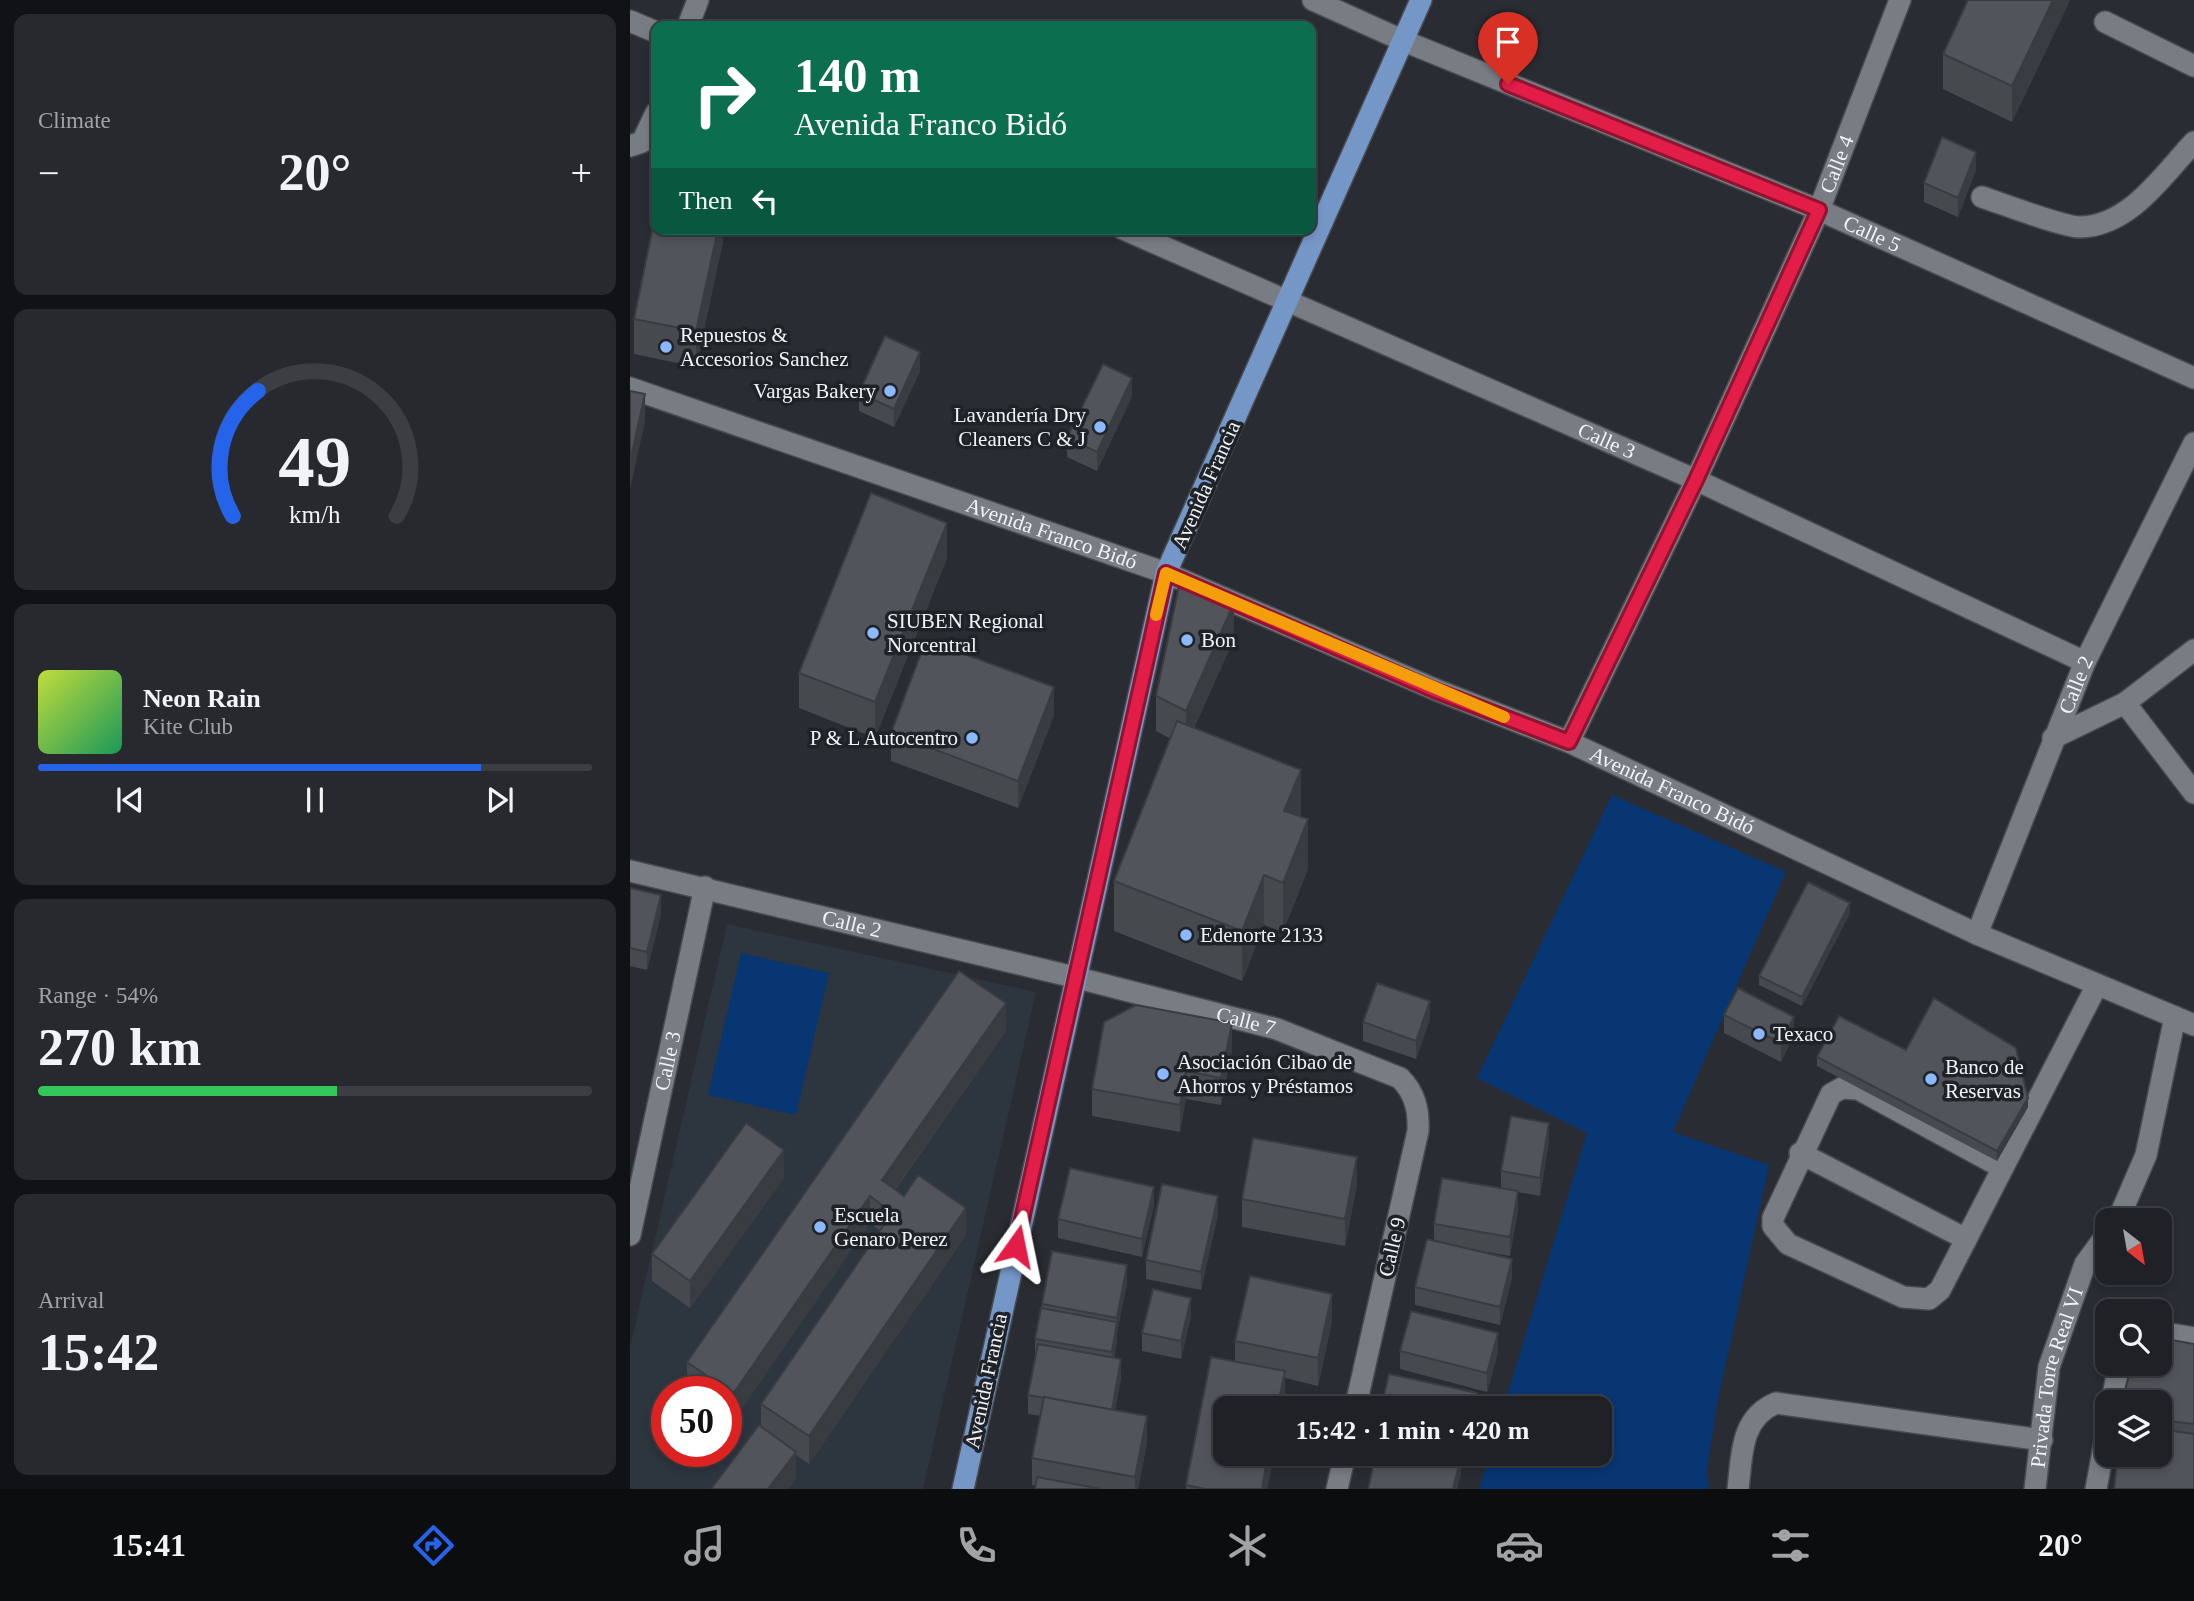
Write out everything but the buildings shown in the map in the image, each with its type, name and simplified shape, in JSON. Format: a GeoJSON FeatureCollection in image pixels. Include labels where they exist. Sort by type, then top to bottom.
{"type":"FeatureCollection","features":[{"type":"Feature","properties":{"kind":"main road","name":"Avenida Francia"},"geometry":{"type":"LineString","coordinates":[[963,1489],[1074,977],[1166,573],[1290,300],[1421,0]]}},
{"type":"Feature","properties":{"kind":"street"},"geometry":{"type":"LineString","coordinates":[[690,21],[698,0]]}},
{"type":"Feature","properties":{"kind":"street","name":"Calle 5"},"geometry":{"type":"LineString","coordinates":[[1313,0],[1404,41],[1819,210],[2194,378]]}},
{"type":"Feature","properties":{"kind":"street","name":"Calle 4"},"geometry":{"type":"LineString","coordinates":[[1569,742],[1696,480],[1819,210],[1900,0]]}},
{"type":"Feature","properties":{"kind":"street"},"geometry":{"type":"LineString","coordinates":[[630,21],[651,30]]}},
{"type":"Feature","properties":{"kind":"street"},"geometry":{"type":"LineString","coordinates":[[2105,22],[2194,66]]}},
{"type":"Feature","properties":{"kind":"street"},"geometry":{"type":"LineString","coordinates":[[636,144],[651,121]]}},
{"type":"Feature","properties":{"kind":"street"},"geometry":{"type":"LineString","coordinates":[[1982,197],[2078,227],[2099,224],[2124,215],[2194,142]]}},
{"type":"Feature","properties":{"kind":"street","name":"Calle 3"},"geometry":{"type":"LineString","coordinates":[[1137,235],[1696,480],[2085,662]]}},
{"type":"Feature","properties":{"kind":"street","name":"Avenida Franco Bidó"},"geometry":{"type":"LineString","coordinates":[[630,388],[1166,573],[1434,690],[1569,742],[1977,934],[2185,1021]]}},
{"type":"Feature","properties":{"kind":"street","name":"Calle 2"},"geometry":{"type":"LineString","coordinates":[[1977,934],[2085,662],[2194,443]]}},
{"type":"Feature","properties":{"kind":"street"},"geometry":{"type":"LineString","coordinates":[[2053,738],[2125,703],[2194,650]]}},
{"type":"Feature","properties":{"kind":"street"},"geometry":{"type":"LineString","coordinates":[[2125,703],[2194,793]]}},
{"type":"Feature","properties":{"kind":"street","name":"Calle 2"},"geometry":{"type":"LineString","coordinates":[[630,870],[1074,977]]}},
{"type":"Feature","properties":{"kind":"street","name":"Calle 3"},"geometry":{"type":"LineString","coordinates":[[630,1235],[636,1177],[705,887]]}},
{"type":"Feature","properties":{"kind":"street","name":"Calle 7"},"geometry":{"type":"LineString","coordinates":[[1074,977],[1278,1029],[1400,1078],[1409,1087]]}},
{"type":"Feature","properties":{"kind":"street"},"geometry":{"type":"LineString","coordinates":[[2003,1168],[1849,1087],[1830,1094],[1800,1153],[1773,1218],[1773,1226],[1788,1244],[1903,1297],[1929,1299],[1940,1290],[1966,1239],[2003,1168],[2097,985]]}},
{"type":"Feature","properties":{"kind":"street"},"geometry":{"type":"LineString","coordinates":[[2123,1208],[2146,1155],[2185,1021]]}},
{"type":"Feature","properties":{"kind":"street","name":"Calle 9"},"geometry":{"type":"LineString","coordinates":[[1358,1396],[1418,1131],[1419,1111],[1409,1087]]}},
{"type":"Feature","properties":{"kind":"street"},"geometry":{"type":"LineString","coordinates":[[1800,1153],[1966,1239]]}},
{"type":"Feature","properties":{"kind":"street","name":"Privada Torre Real VI"},"geometry":{"type":"LineString","coordinates":[[2035,1489],[2049,1367],[2085,1264],[2095,1250]]}},
{"type":"Feature","properties":{"kind":"street"},"geometry":{"type":"LineString","coordinates":[[2172,1334],[2194,1338]]}},
{"type":"Feature","properties":{"kind":"street"},"geometry":{"type":"LineString","coordinates":[[1738,1489],[1745,1433],[1762,1409],[1776,1403],[2042,1440]]}},
{"type":"Feature","properties":{"kind":"street"},"geometry":{"type":"LineString","coordinates":[[1337,1489],[1342,1466]]}},
{"type":"Feature","properties":{"kind":"street"},"geometry":{"type":"LineString","coordinates":[[2096,1489],[2100,1467]]}},
{"type":"Feature","properties":{"kind":"shaded area"},"geometry":{"type":"Polygon","coordinates":[[[1612,795],[1786,872],[1673,1132],[1769,1165],[1717,1404],[1707,1469],[1709,1489],[1479,1489],[1486,1466],[1612,1466],[1612,1396],[1507,1396],[1587,1133],[1477,1078],[1612,795]]]}},
{"type":"Feature","properties":{"kind":"shaded area","name":"Escuela Genaro Perez"},"geometry":{"type":"Polygon","coordinates":[[[727,924],[1036,992],[923,1489],[630,1489],[630,1347],[727,924]]]}},
{"type":"Feature","properties":{"kind":"shaded area"},"geometry":{"type":"Polygon","coordinates":[[[741,953],[829,973],[796,1115],[708,1095],[741,953]]]}},
{"type":"Feature","properties":{"kind":"slow traffic"},"geometry":{"type":"LineString","coordinates":[[1156,615],[1166,573],[1434,690],[1504,717]]}},
{"type":"Feature","properties":{"kind":"place","name":"Repuestos & Accesorios Sanchez"},"geometry":{"type":"Point","coordinates":[666,347]}},
{"type":"Feature","properties":{"kind":"place","name":"Vargas Bakery"},"geometry":{"type":"Point","coordinates":[890,391]}},
{"type":"Feature","properties":{"kind":"place","name":"Lavandería Dry Cleaners C & J"},"geometry":{"type":"Point","coordinates":[1100,427]}},
{"type":"Feature","properties":{"kind":"place","name":"SIUBEN Regional Norcentral"},"geometry":{"type":"Point","coordinates":[873,633]}},
{"type":"Feature","properties":{"kind":"place","name":"Bon"},"geometry":{"type":"Point","coordinates":[1187,640]}},
{"type":"Feature","properties":{"kind":"place","name":"P & L Autocentro"},"geometry":{"type":"Point","coordinates":[972,738]}},
{"type":"Feature","properties":{"kind":"place","name":"Edenorte 2133"},"geometry":{"type":"Point","coordinates":[1186,935]}},
{"type":"Feature","properties":{"kind":"place","name":"Texaco"},"geometry":{"type":"Point","coordinates":[1759,1034]}},
{"type":"Feature","properties":{"kind":"place","name":"Asociación Cibao de Ahorros y Préstamos"},"geometry":{"type":"Point","coordinates":[1163,1074]}},
{"type":"Feature","properties":{"kind":"place","name":"Banco de Reservas"},"geometry":{"type":"Point","coordinates":[1931,1079]}},
{"type":"Feature","properties":{"kind":"place","name":"Escuela Genaro Perez"},"geometry":{"type":"Point","coordinates":[820,1227]}},
{"type":"Feature","properties":{"kind":"route"},"geometry":{"type":"LineString","coordinates":[[1016,1246],[1166,573],[1434,690],[1569,742],[1696,480],[1819,210],[1508,84]]}}]}
